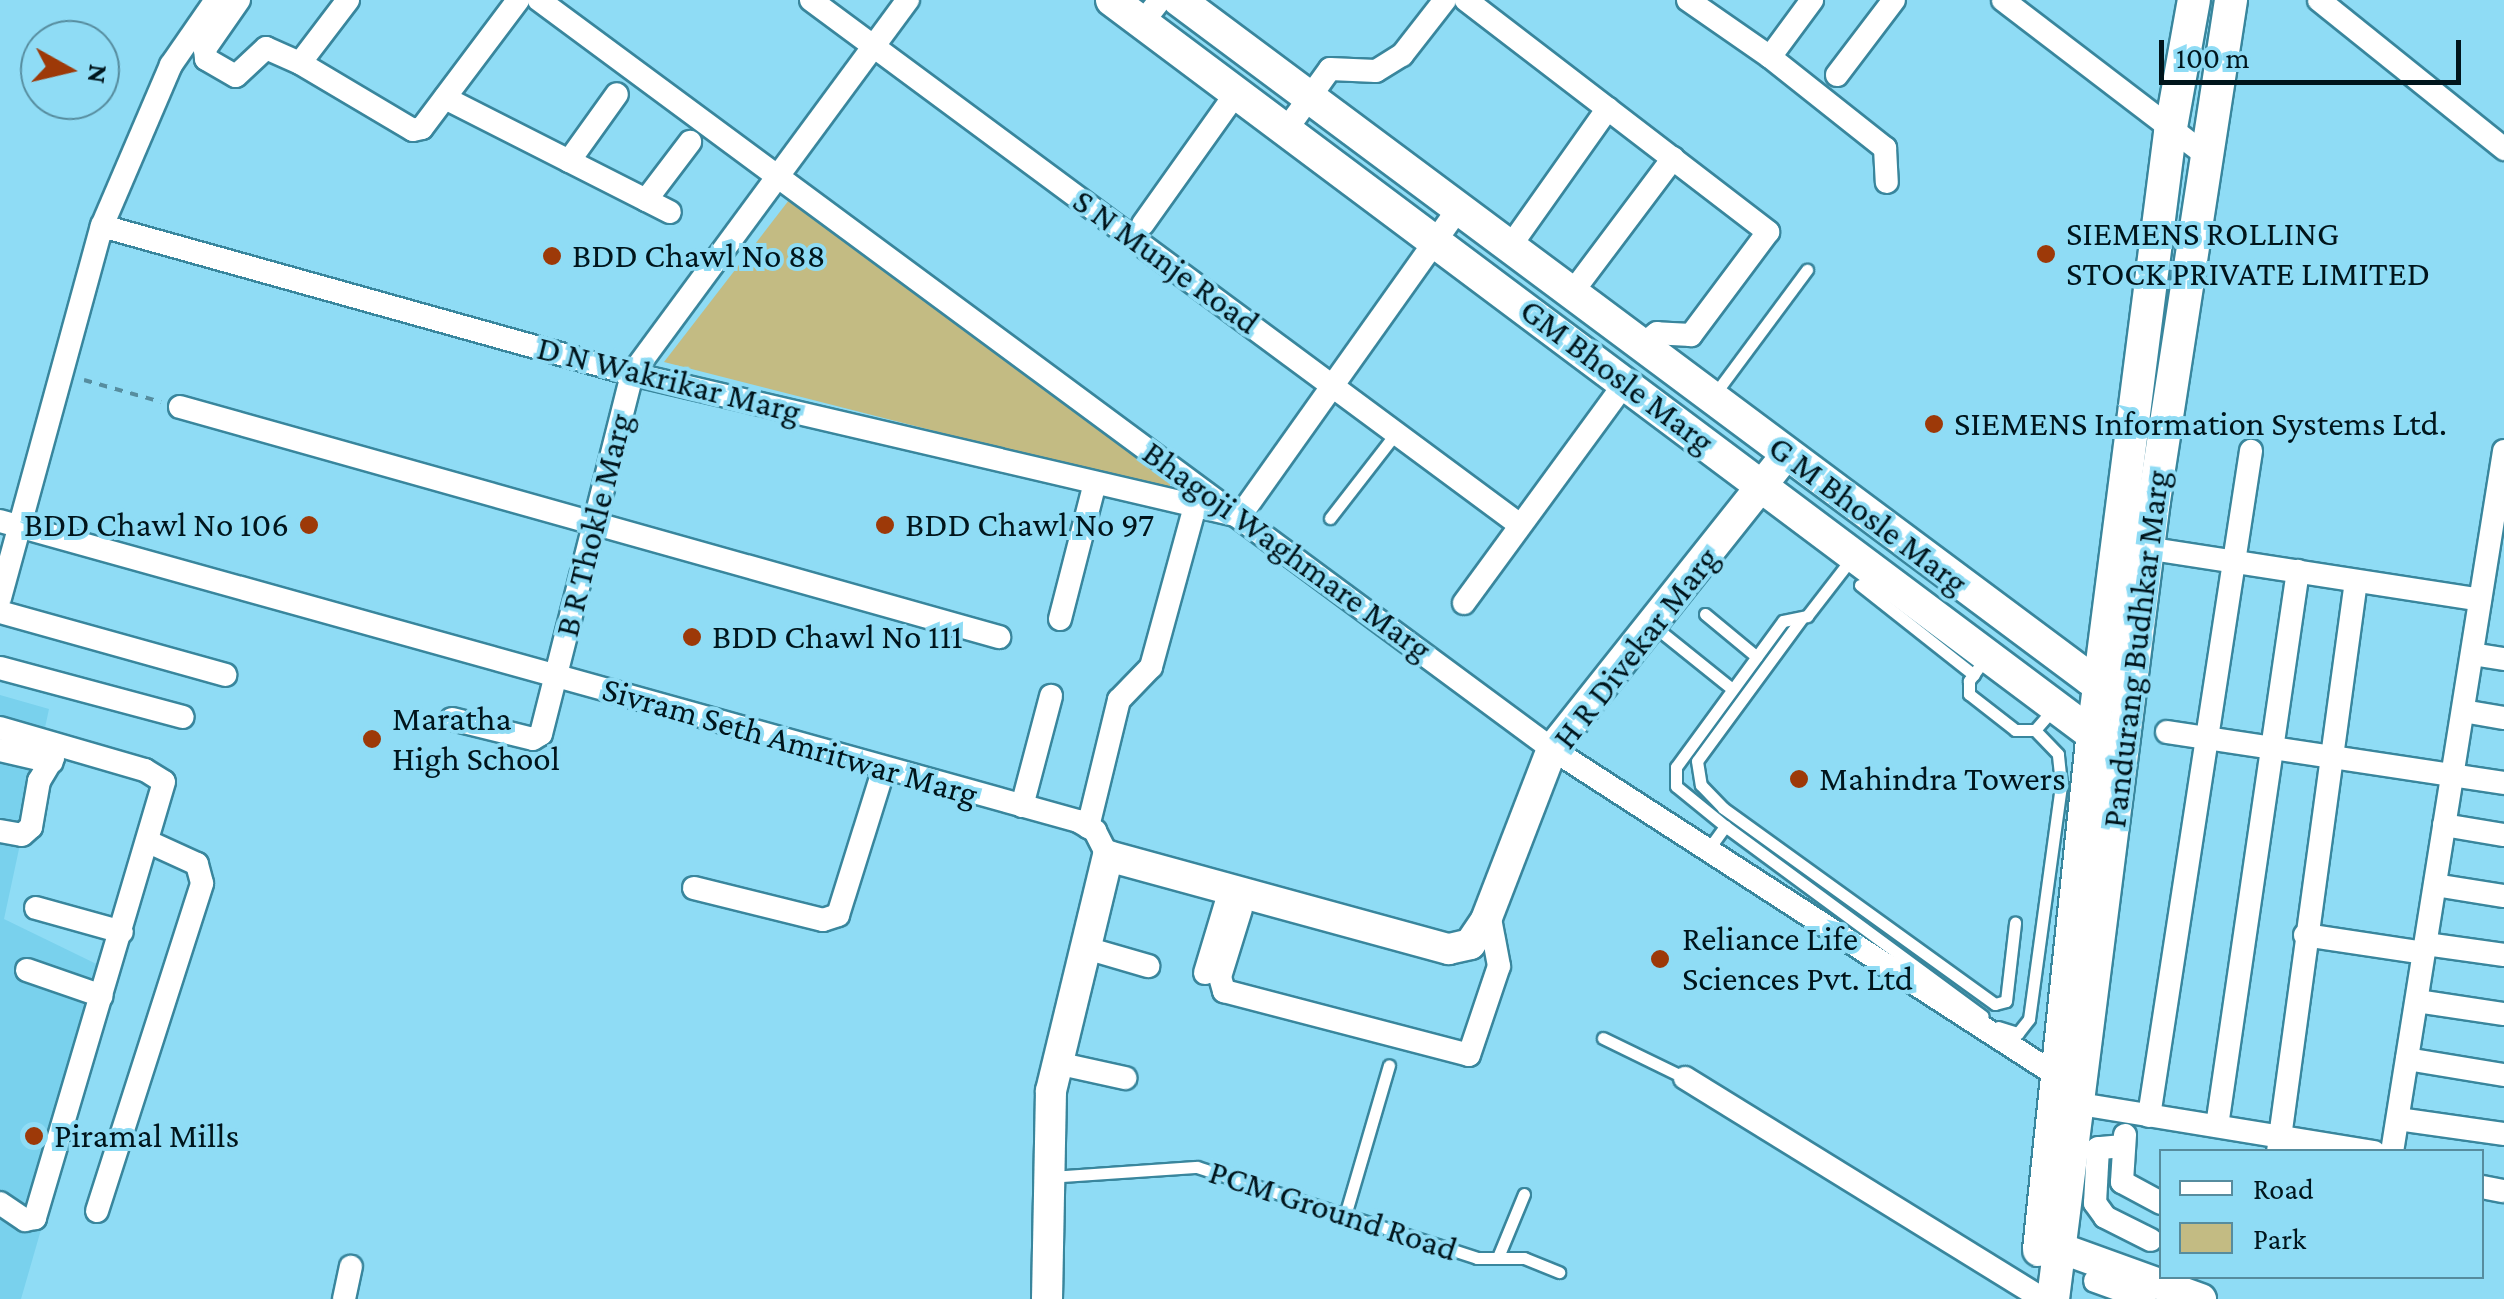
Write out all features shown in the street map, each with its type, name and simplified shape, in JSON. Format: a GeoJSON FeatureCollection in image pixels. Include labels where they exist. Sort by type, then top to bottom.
{"type":"FeatureCollection","features":[{"type":"Feature","properties":{"kind":"main road","name":"GM Bhosle Marg"},"geometry":{"type":"LineString","coordinates":[[1112,0],[1151,11],[1236,93],[1764,485],[1858,569],[2044,719],[2107,746]]}},
{"type":"Feature","properties":{"kind":"main road","name":"G M Bhosle Marg"},"geometry":{"type":"LineString","coordinates":[[1179,0],[1786,455],[2115,691]]}},
{"type":"Feature","properties":{"kind":"main road","name":"Pandurang Budhkar Marg"},"geometry":{"type":"LineString","coordinates":[[2040,1297],[2080,1104],[2107,746],[2134,546],[2156,253],[2170,133],[2194,0]]}},
{"type":"Feature","properties":{"kind":"main road","name":"Pandurang Budhkar Marg"},"geometry":{"type":"LineString","coordinates":[[2134,546],[2191,256],[2230,0]]}},
{"type":"Feature","properties":{"kind":"main road"},"geometry":{"type":"LineString","coordinates":[[2156,253],[2191,256]]}},
{"type":"Feature","properties":{"kind":"main road","name":"Pandurang Budhkar Marg"},"geometry":{"type":"LineString","coordinates":[[2050,1247],[2057,921],[2107,746]]}},
{"type":"Feature","properties":{"kind":"street"},"geometry":{"type":"LineString","coordinates":[[0,598],[10,523],[60,374],[102,226],[171,65],[216,0]]}},
{"type":"Feature","properties":{"kind":"street"},"geometry":{"type":"LineString","coordinates":[[239,0],[204,49],[206,58],[236,76],[266,48],[300,63],[413,130],[422,128],[518,0]]}},
{"type":"Feature","properties":{"kind":"street","name":"Bhagoji Waghmare Marg"},"geometry":{"type":"LineString","coordinates":[[540,0],[1552,749],[1710,847],[1821,909],[2053,1073]]}},
{"type":"Feature","properties":{"kind":"street","name":"S N Munje Road"},"geometry":{"type":"LineString","coordinates":[[811,0],[1520,525]]}},
{"type":"Feature","properties":{"kind":"street"},"geometry":{"type":"LineString","coordinates":[[632,374],[908,0]]}},
{"type":"Feature","properties":{"kind":"street"},"geometry":{"type":"LineString","coordinates":[[1286,130],[1330,69],[1376,71],[1402,55],[1446,0]]}},
{"type":"Feature","properties":{"kind":"street"},"geometry":{"type":"LineString","coordinates":[[1466,0],[1768,234],[1691,336],[1656,332],[1642,346]]}},
{"type":"Feature","properties":{"kind":"street"},"geometry":{"type":"LineString","coordinates":[[1688,0],[1770,57],[1885,148],[1887,182]]}},
{"type":"Feature","properties":{"kind":"street"},"geometry":{"type":"LineString","coordinates":[[1770,57],[1812,0]]}},
{"type":"Feature","properties":{"kind":"street"},"geometry":{"type":"LineString","coordinates":[[1837,75],[1894,0]]}},
{"type":"Feature","properties":{"kind":"street"},"geometry":{"type":"LineString","coordinates":[[2004,0],[2170,133],[2206,155]]}},
{"type":"Feature","properties":{"kind":"street"},"geometry":{"type":"LineString","coordinates":[[2319,0],[2504,149]]}},
{"type":"Feature","properties":{"kind":"street"},"geometry":{"type":"LineString","coordinates":[[300,63],[342,2]]}},
{"type":"Feature","properties":{"kind":"street"},"geometry":{"type":"LineString","coordinates":[[1143,224],[1236,93]]}},
{"type":"Feature","properties":{"kind":"street"},"geometry":{"type":"LineString","coordinates":[[570,161],[618,94]]}},
{"type":"Feature","properties":{"kind":"street"},"geometry":{"type":"LineString","coordinates":[[445,98],[670,212]]}},
{"type":"Feature","properties":{"kind":"street"},"geometry":{"type":"LineString","coordinates":[[1509,248],[1608,108]]}},
{"type":"Feature","properties":{"kind":"street"},"geometry":{"type":"LineString","coordinates":[[646,200],[690,142]]}},
{"type":"Feature","properties":{"kind":"street"},"geometry":{"type":"LineString","coordinates":[[1572,294],[1673,158]]}},
{"type":"Feature","properties":{"kind":"street"},"geometry":{"type":"LineString","coordinates":[[1240,516],[1458,209]]}},
{"type":"Feature","properties":{"kind":"street","name":"D N Wakrikar Marg"},"geometry":{"type":"LineString","coordinates":[[102,226],[632,374],[1240,516]]}},
{"type":"Feature","properties":{"kind":"street","name":"B R Thokle Marg"},"geometry":{"type":"LineString","coordinates":[[452,719],[538,738],[632,374]]}},
{"type":"Feature","properties":{"kind":"street"},"geometry":{"type":"LineString","coordinates":[[1464,603],[1626,382]]}},
{"type":"Feature","properties":{"kind":"street"},"geometry":{"type":"LineString","coordinates":[[180,407],[1000,637]]}},
{"type":"Feature","properties":{"kind":"street"},"geometry":{"type":"LineString","coordinates":[[2159,1203],[2122,1182],[2123,1146],[2139,1114],[2207,738],[2251,451]]}},
{"type":"Feature","properties":{"kind":"street","name":"H R Divekar Marg"},"geometry":{"type":"LineString","coordinates":[[1449,949],[1470,944],[1489,913],[1552,749],[1655,627],[1786,455]]}},
{"type":"Feature","properties":{"kind":"street"},"geometry":{"type":"LineString","coordinates":[[2393,1149],[2472,654],[2489,595],[2503,465]]}},
{"type":"Feature","properties":{"kind":"street"},"geometry":{"type":"LineString","coordinates":[[1060,619],[1095,482]]}},
{"type":"Feature","properties":{"kind":"street"},"geometry":{"type":"LineString","coordinates":[[1195,506],[1151,667],[1119,700],[1088,827],[1108,856],[1235,901],[1449,949],[1498,966]]}},
{"type":"Feature","properties":{"kind":"street","name":"Sivram Seth Amritwar Marg"},"geometry":{"type":"LineString","coordinates":[[10,523],[1088,827]]}},
{"type":"Feature","properties":{"kind":"street"},"geometry":{"type":"LineString","coordinates":[[2134,546],[2356,581],[2489,595]]}},
{"type":"Feature","properties":{"kind":"street"},"geometry":{"type":"LineString","coordinates":[[2217,1126],[2298,571]]}},
{"type":"Feature","properties":{"kind":"street"},"geometry":{"type":"LineString","coordinates":[[2276,1144],[2356,581]]}},
{"type":"Feature","properties":{"kind":"street"},"geometry":{"type":"LineString","coordinates":[[0,612],[225,676]]}},
{"type":"Feature","properties":{"kind":"street"},"geometry":{"type":"LineString","coordinates":[[2472,654],[2504,659]]}},
{"type":"Feature","properties":{"kind":"street"},"geometry":{"type":"LineString","coordinates":[[0,668],[183,717]]}},
{"type":"Feature","properties":{"kind":"street"},"geometry":{"type":"LineString","coordinates":[[1022,806],[1052,696]]}},
{"type":"Feature","properties":{"kind":"street"},"geometry":{"type":"LineString","coordinates":[[2463,711],[2504,718]]}},
{"type":"Feature","properties":{"kind":"street"},"geometry":{"type":"LineString","coordinates":[[0,731],[46,745],[52,762]]}},
{"type":"Feature","properties":{"kind":"street"},"geometry":{"type":"LineString","coordinates":[[0,731],[158,774],[164,796],[34,1218],[25,1220],[0,1203]]}},
{"type":"Feature","properties":{"kind":"street"},"geometry":{"type":"LineString","coordinates":[[2167,732],[2504,784]]}},
{"type":"Feature","properties":{"kind":"street"},"geometry":{"type":"LineString","coordinates":[[0,750],[52,762]]}},
{"type":"Feature","properties":{"kind":"street"},"geometry":{"type":"LineString","coordinates":[[0,832],[28,832],[40,782],[52,762]]}},
{"type":"Feature","properties":{"kind":"street"},"geometry":{"type":"LineString","coordinates":[[694,888],[822,920],[838,915],[883,771]]}},
{"type":"Feature","properties":{"kind":"street"},"geometry":{"type":"LineString","coordinates":[[2444,825],[2504,835]]}},
{"type":"Feature","properties":{"kind":"street"},"geometry":{"type":"LineString","coordinates":[[98,1210],[202,883],[197,864],[149,842]]}},
{"type":"Feature","properties":{"kind":"street"},"geometry":{"type":"LineString","coordinates":[[1047,1299],[1045,1178],[1057,1063],[1108,856]]}},
{"type":"Feature","properties":{"kind":"street"},"geometry":{"type":"LineString","coordinates":[[2435,885],[2504,896]]}},
{"type":"Feature","properties":{"kind":"street"},"geometry":{"type":"LineString","coordinates":[[1235,901],[1220,977],[1224,991],[1461,1054],[1474,1050],[1498,966],[1489,913]]}},
{"type":"Feature","properties":{"kind":"street"},"geometry":{"type":"LineString","coordinates":[[1205,973],[1235,901]]}},
{"type":"Feature","properties":{"kind":"street"},"geometry":{"type":"LineString","coordinates":[[36,908],[122,932]]}},
{"type":"Feature","properties":{"kind":"street"},"geometry":{"type":"LineString","coordinates":[[2305,934],[2504,956]]}},
{"type":"Feature","properties":{"kind":"street"},"geometry":{"type":"LineString","coordinates":[[1086,948],[1148,966]]}},
{"type":"Feature","properties":{"kind":"street"},"geometry":{"type":"LineString","coordinates":[[27,970],[102,996]]}},
{"type":"Feature","properties":{"kind":"street"},"geometry":{"type":"LineString","coordinates":[[2416,1001],[2504,1014]]}},
{"type":"Feature","properties":{"kind":"street"},"geometry":{"type":"LineString","coordinates":[[2407,1058],[2504,1075]]}},
{"type":"Feature","properties":{"kind":"street"},"geometry":{"type":"LineString","coordinates":[[1057,1063],[1125,1078]]}},
{"type":"Feature","properties":{"kind":"street"},"geometry":{"type":"LineString","coordinates":[[1685,1078],[2040,1297]]}},
{"type":"Feature","properties":{"kind":"street"},"geometry":{"type":"LineString","coordinates":[[2080,1104],[2217,1126],[2276,1144],[2337,1149]]}},
{"type":"Feature","properties":{"kind":"street"},"geometry":{"type":"LineString","coordinates":[[2398,1119],[2503,1134]]}},
{"type":"Feature","properties":{"kind":"street"},"geometry":{"type":"LineString","coordinates":[[2123,1146],[2098,1148],[2095,1203],[2104,1217],[2151,1240]]}},
{"type":"Feature","properties":{"kind":"street"},"geometry":{"type":"LineString","coordinates":[[2050,1247],[2093,1280],[2172,1296]]}},
{"type":"Feature","properties":{"kind":"street"},"geometry":{"type":"LineString","coordinates":[[344,1299],[351,1267]]}},
{"type":"Feature","properties":{"kind":"lane"},"geometry":{"type":"LineString","coordinates":[[1712,399],[1807,270]]}},
{"type":"Feature","properties":{"kind":"lane"},"geometry":{"type":"LineString","coordinates":[[1330,518],[1396,432]]}},
{"type":"Feature","properties":{"kind":"lane"},"geometry":{"type":"LineString","coordinates":[[1858,569],[1802,618],[1697,761],[1701,785],[1723,808],[1994,1004],[2006,1001],[2015,922]]}},
{"type":"Feature","properties":{"kind":"lane"},"geometry":{"type":"LineString","coordinates":[[1705,614],[1757,657]]}},
{"type":"Feature","properties":{"kind":"lane"},"geometry":{"type":"LineString","coordinates":[[1802,618],[1783,621],[1673,774],[1676,786],[1821,909],[2011,1033],[2029,1019],[2057,921],[2062,774],[2044,719]]}},
{"type":"Feature","properties":{"kind":"lane"},"geometry":{"type":"LineString","coordinates":[[1655,627],[1732,689]]}},
{"type":"Feature","properties":{"kind":"lane"},"geometry":{"type":"LineString","coordinates":[[1710,847],[1725,826]]}},
{"type":"Feature","properties":{"kind":"lane"},"geometry":{"type":"LineString","coordinates":[[1603,1038],[1685,1078]]}},
{"type":"Feature","properties":{"kind":"lane"},"geometry":{"type":"LineString","coordinates":[[1344,1219],[1389,1065]]}},
{"type":"Feature","properties":{"kind":"lane","name":"PCM Ground Road"},"geometry":{"type":"LineString","coordinates":[[1045,1178],[1197,1167],[1344,1219],[1478,1258],[1498,1256],[1540,1262],[1559,1272]]}},
{"type":"Feature","properties":{"kind":"lane"},"geometry":{"type":"LineString","coordinates":[[1498,1256],[1524,1194]]}},
{"type":"Feature","properties":{"kind":"path"},"geometry":{"type":"LineString","coordinates":[[60,374],[180,407]]}},
{"type":"Feature","properties":{"kind":"shaded area","name":"Piramal Mills"},"geometry":{"type":"Polygon","coordinates":[[[0,695],[49,709],[4,919],[115,973],[21,1299],[0,1299],[0,695]]]}},
{"type":"Feature","properties":{"kind":"green space"},"geometry":{"type":"Polygon","coordinates":[[[789,200],[1170,482],[1170,491],[664,362],[789,200]]]}},
{"type":"Feature","properties":{"kind":"place","name":"SIEMENS ROLLING STOCK PRIVATE LIMITED"},"geometry":{"type":"Point","coordinates":[2046,254]}},
{"type":"Feature","properties":{"kind":"place","name":"BDD Chawl No 88"},"geometry":{"type":"Point","coordinates":[552,256]}},
{"type":"Feature","properties":{"kind":"place","name":"SIEMENS Information Systems Ltd."},"geometry":{"type":"Point","coordinates":[1934,424]}},
{"type":"Feature","properties":{"kind":"place","name":"BDD Chawl No 106"},"geometry":{"type":"Point","coordinates":[309,525]}},
{"type":"Feature","properties":{"kind":"place","name":"BDD Chawl No 97"},"geometry":{"type":"Point","coordinates":[885,525]}},
{"type":"Feature","properties":{"kind":"place","name":"BDD Chawl No 111"},"geometry":{"type":"Point","coordinates":[692,637]}},
{"type":"Feature","properties":{"kind":"place","name":"Maratha High School"},"geometry":{"type":"Point","coordinates":[372,739]}},
{"type":"Feature","properties":{"kind":"place","name":"Mahindra Towers"},"geometry":{"type":"Point","coordinates":[1799,779]}},
{"type":"Feature","properties":{"kind":"place","name":"Reliance Life Sciences Pvt. Ltd"},"geometry":{"type":"Point","coordinates":[1660,959]}},
{"type":"Feature","properties":{"kind":"place","name":"Piramal Mills"},"geometry":{"type":"Point","coordinates":[34,1136]}}]}
